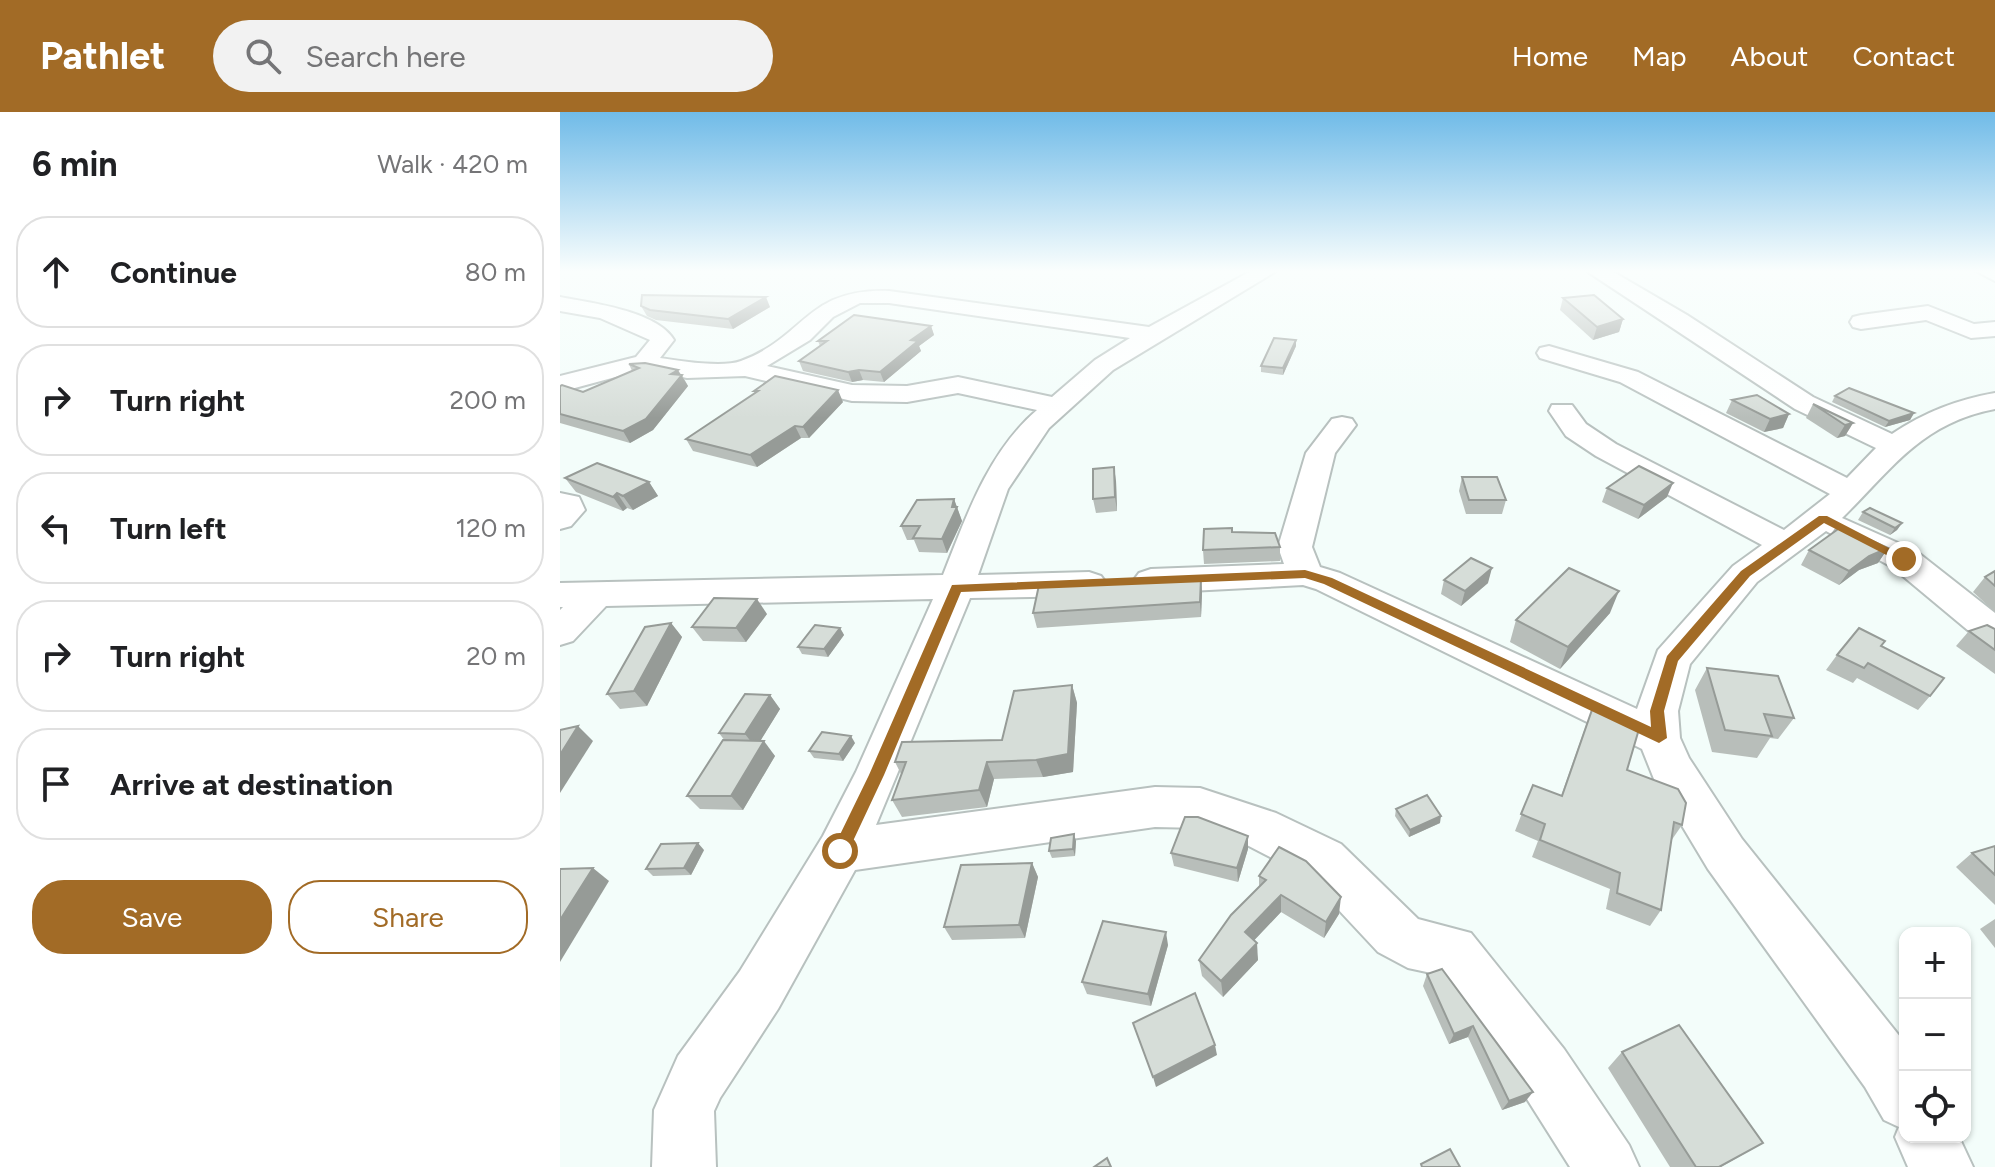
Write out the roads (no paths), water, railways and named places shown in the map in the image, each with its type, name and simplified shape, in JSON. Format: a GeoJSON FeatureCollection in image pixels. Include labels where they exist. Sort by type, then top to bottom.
{"type":"FeatureCollection","features":[{"type":"Feature","properties":{"kind":"street"},"geometry":{"type":"LineString","coordinates":[[623,319],[658,333],[662,340],[644,363]]}},
{"type":"Feature","properties":{"kind":"street"},"geometry":{"type":"LineString","coordinates":[[745,369],[802,335],[818,319]]}},
{"type":"Feature","properties":{"kind":"street"},"geometry":{"type":"LineString","coordinates":[[1049,319],[1152,334]]}},
{"type":"Feature","properties":{"kind":"street"},"geometry":{"type":"LineString","coordinates":[[684,1167],[684,1110],[699,1077],[759,990],[840,851],[877,775],[956,588],[993,489],[1039,422],[1104,365],[1179,319]]}},
{"type":"Feature","properties":{"kind":"street"},"geometry":{"type":"LineString","coordinates":[[1678,319],[1804,403],[1894,446]]}},
{"type":"Feature","properties":{"kind":"street"},"geometry":{"type":"LineString","coordinates":[[1861,322],[1882,319]]}},
{"type":"Feature","properties":{"kind":"street"},"geometry":{"type":"LineString","coordinates":[[1943,319],[1971,331],[1995,329]]}},
{"type":"Feature","properties":{"kind":"street"},"geometry":{"type":"LineString","coordinates":[[1549,353],[1629,377],[1837,506],[1995,633]]}},
{"type":"Feature","properties":{"kind":"street"},"geometry":{"type":"LineString","coordinates":[[560,384],[644,363],[687,370],[745,369],[852,393],[907,394],[958,385],[1058,406]]}},
{"type":"Feature","properties":{"kind":"street"},"geometry":{"type":"LineString","coordinates":[[1899,1089],[1886,1066],[1725,854],[1670,766],[1659,738],[1657,711],[1672,660],[1745,574],[1837,506],[1894,446],[1929,422],[1963,407],[1995,401]]}},
{"type":"Feature","properties":{"kind":"street"},"geometry":{"type":"LineString","coordinates":[[1562,411],[1576,430],[1606,450],[1787,545]]}},
{"type":"Feature","properties":{"kind":"street"},"geometry":{"type":"LineString","coordinates":[[1305,574],[1295,547],[1321,453],[1342,425]]}},
{"type":"Feature","properties":{"kind":"street"},"geometry":{"type":"LineString","coordinates":[[560,502],[568,504],[569,510],[560,519]]}},
{"type":"Feature","properties":{"kind":"street"},"geometry":{"type":"LineString","coordinates":[[560,595],[956,588],[1305,574],[1328,581],[1659,738]]}},
{"type":"Feature","properties":{"kind":"street"},"geometry":{"type":"LineString","coordinates":[[560,632],[597,594]]}},
{"type":"Feature","properties":{"kind":"street"},"geometry":{"type":"LineString","coordinates":[[840,851],[1155,807],[1200,808],[1259,828],[1324,860],[1396,934],[1408,942],[1452,952],[1543,1070],[1607,1167]]}},
{"type":"Feature","properties":{"kind":"street"},"geometry":{"type":"LineString","coordinates":[[1929,1143],[1941,1167]]}}]}
